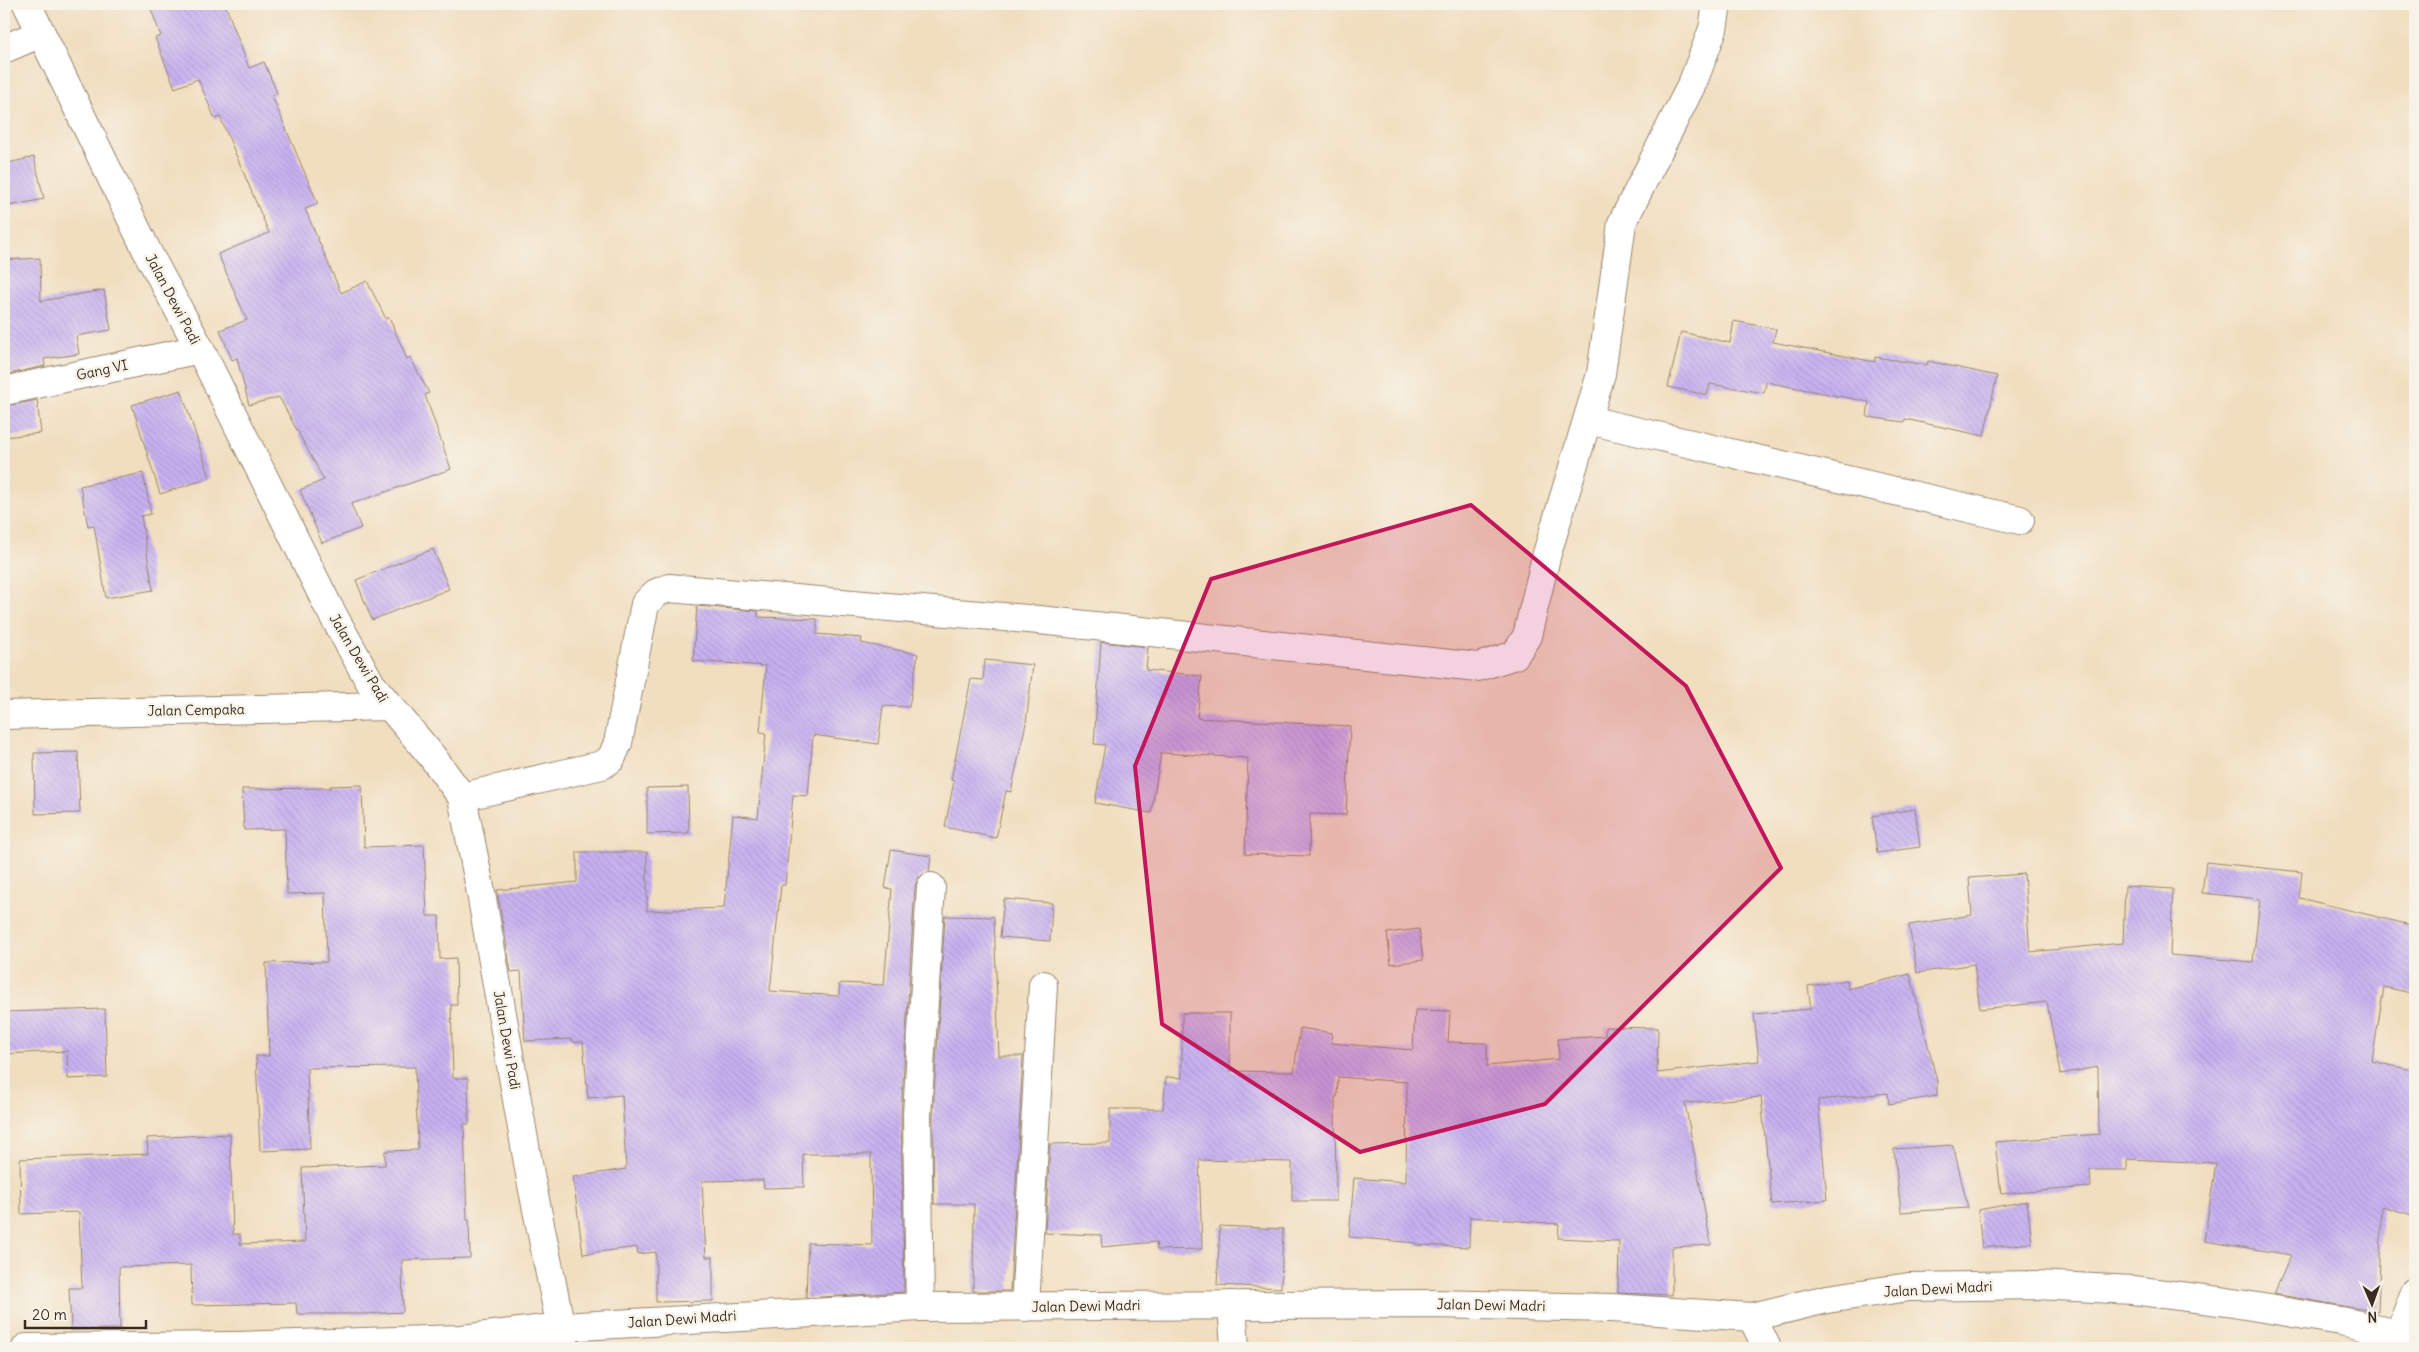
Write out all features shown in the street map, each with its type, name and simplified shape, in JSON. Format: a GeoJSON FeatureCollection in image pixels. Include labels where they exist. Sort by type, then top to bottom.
{"type":"FeatureCollection","features":[{"type":"Feature","properties":{"kind":"street","name":"Jalan Dewi Padi"},"geometry":{"type":"LineString","coordinates":[[27,4],[149,255],[200,349],[327,604],[371,684],[431,755],[462,797],[481,893],[531,1180],[563,1338]]}},
{"type":"Feature","properties":{"kind":"street"},"geometry":{"type":"LineString","coordinates":[[462,797],[602,765],[611,759],[618,743],[645,604],[656,593],[669,588],[1039,620],[1478,667],[1514,655],[1526,636],[1546,557],[1601,374],[1622,223],[1692,82],[1713,29],[1718,4]]}},
{"type":"Feature","properties":{"kind":"street"},"geometry":{"type":"LineString","coordinates":[[4,49],[41,33]]}},
{"type":"Feature","properties":{"kind":"street","name":"Gang VI"},"geometry":{"type":"LineString","coordinates":[[4,391],[200,349]]}},
{"type":"Feature","properties":{"kind":"street"},"geometry":{"type":"LineString","coordinates":[[1588,420],[2020,520]]}},
{"type":"Feature","properties":{"kind":"street","name":"Jalan Cempaka"},"geometry":{"type":"LineString","coordinates":[[4,715],[388,706]]}},
{"type":"Feature","properties":{"kind":"street"},"geometry":{"type":"LineString","coordinates":[[920,1307],[917,1115],[931,887]]}},
{"type":"Feature","properties":{"kind":"street"},"geometry":{"type":"LineString","coordinates":[[1025,1307],[1043,985]]}},
{"type":"Feature","properties":{"kind":"street","name":"Jalan Dewi Madri"},"geometry":{"type":"LineString","coordinates":[[26,1348],[235,1346],[563,1338],[920,1307],[1434,1304],[1611,1308],[1752,1317],[1827,1299],[1909,1287],[2036,1285],[2133,1290],[2226,1302],[2341,1321],[2407,1336]]}},
{"type":"Feature","properties":{"kind":"street"},"geometry":{"type":"LineString","coordinates":[[2407,1336],[2415,1292]]}},
{"type":"Feature","properties":{"kind":"street"},"geometry":{"type":"LineString","coordinates":[[1232,1305],[1235,1348]]}},
{"type":"Feature","properties":{"kind":"street"},"geometry":{"type":"LineString","coordinates":[[1752,1317],[1766,1348]]}},
{"type":"Feature","properties":{"kind":"highlighted area"},"geometry":{"type":"Polygon","coordinates":[[[1471,505],[1686,686],[1781,868],[1545,1104],[1360,1152],[1162,1024],[1135,766],[1211,579],[1471,505]]]}},
{"type":"Feature","properties":{"kind":"building"},"geometry":{"type":"Polygon","coordinates":[[[149,4],[225,4],[249,68],[264,62],[277,93],[272,96],[318,204],[305,209],[341,293],[367,281],[386,319],[389,317],[407,359],[410,357],[429,393],[425,395],[451,469],[351,504],[361,528],[322,543],[300,490],[324,480],[279,397],[249,405],[237,358],[232,360],[220,330],[247,320],[218,254],[269,233],[220,117],[215,119],[198,79],[175,88],[155,38],[161,36],[149,4]]]}},
{"type":"Feature","properties":{"kind":"building"},"geometry":{"type":"Polygon","coordinates":[[[34,157],[44,199],[4,207],[4,164],[34,157]]]}},
{"type":"Feature","properties":{"kind":"building"},"geometry":{"type":"Polygon","coordinates":[[[40,258],[41,301],[104,290],[111,330],[76,336],[79,354],[44,359],[45,366],[4,375],[4,260],[40,258]]]}},
{"type":"Feature","properties":{"kind":"building"},"geometry":{"type":"Polygon","coordinates":[[[1734,321],[1776,329],[1773,342],[1875,362],[1875,357],[1927,365],[1928,361],[1997,376],[1984,436],[1905,419],[1904,422],[1867,417],[1869,402],[1766,382],[1764,393],[1710,384],[1707,395],[1668,387],[1681,332],[1730,343],[1734,321]]]}},
{"type":"Feature","properties":{"kind":"building"},"geometry":{"type":"Polygon","coordinates":[[[181,390],[210,478],[160,494],[132,405],[181,390]]]}},
{"type":"Feature","properties":{"kind":"building"},"geometry":{"type":"Polygon","coordinates":[[[37,400],[41,433],[4,437],[4,406],[37,400]]]}},
{"type":"Feature","properties":{"kind":"building"},"geometry":{"type":"Polygon","coordinates":[[[143,473],[151,514],[141,516],[153,590],[106,598],[94,525],[88,526],[80,486],[143,473]]]}},
{"type":"Feature","properties":{"kind":"building"},"geometry":{"type":"Polygon","coordinates":[[[433,549],[449,589],[372,620],[356,580],[433,549]]]}},
{"type":"Feature","properties":{"kind":"building"},"geometry":{"type":"Polygon","coordinates":[[[697,606],[758,611],[758,617],[817,619],[817,634],[862,638],[861,643],[918,654],[909,707],[883,706],[878,744],[813,735],[808,796],[793,795],[785,885],[781,885],[770,991],[839,996],[840,983],[884,985],[892,889],[885,888],[891,850],[931,856],[929,872],[918,878],[915,886],[901,1114],[904,1292],[806,1298],[808,1243],[872,1245],[871,1154],[803,1154],[804,1187],[764,1188],[763,1180],[702,1181],[706,1257],[713,1257],[713,1301],[656,1302],[656,1252],[638,1254],[637,1247],[583,1254],[573,1177],[626,1169],[622,1095],[588,1098],[583,1042],[573,1042],[572,1039],[525,1041],[521,971],[511,972],[497,890],[577,882],[577,852],[647,852],[647,911],[724,908],[733,815],[758,818],[766,733],[760,732],[766,666],[693,661],[697,606]]]}},
{"type":"Feature","properties":{"kind":"building"},"geometry":{"type":"Polygon","coordinates":[[[1101,642],[1148,647],[1146,670],[1202,676],[1197,718],[1350,726],[1346,815],[1310,814],[1309,856],[1245,854],[1248,758],[1161,753],[1151,813],[1095,803],[1105,745],[1094,744],[1101,642]]]}},
{"type":"Feature","properties":{"kind":"building"},"geometry":{"type":"Polygon","coordinates":[[[985,660],[1033,665],[1026,723],[1011,792],[1006,791],[996,838],[945,827],[954,781],[951,780],[971,679],[983,680],[985,660]]]}},
{"type":"Feature","properties":{"kind":"building"},"geometry":{"type":"Polygon","coordinates":[[[78,752],[80,813],[35,814],[34,753],[78,752]]]}},
{"type":"Feature","properties":{"kind":"building"},"geometry":{"type":"Polygon","coordinates":[[[362,785],[364,847],[424,845],[427,916],[439,916],[440,959],[456,958],[457,1005],[451,1005],[453,1078],[468,1078],[469,1124],[464,1124],[470,1258],[402,1260],[403,1312],[364,1314],[297,1314],[296,1303],[192,1305],[191,1265],[119,1267],[120,1329],[71,1330],[69,1288],[82,1288],[79,1212],[21,1214],[20,1159],[148,1154],[147,1138],[230,1134],[233,1234],[240,1234],[240,1244],[305,1242],[302,1168],[385,1165],[385,1151],[418,1150],[415,1067],[307,1068],[310,1149],[260,1151],[256,1056],[269,1056],[266,963],[327,962],[325,893],[287,894],[285,829],[244,830],[242,789],[330,788],[330,786],[362,785]]]}},
{"type":"Feature","properties":{"kind":"building"},"geometry":{"type":"Polygon","coordinates":[[[688,787],[689,833],[647,834],[647,788],[688,787]]]}},
{"type":"Feature","properties":{"kind":"building"},"geometry":{"type":"Polygon","coordinates":[[[1915,809],[1920,847],[1877,853],[1872,816],[1915,809]]]}},
{"type":"Feature","properties":{"kind":"building"},"geometry":{"type":"Polygon","coordinates":[[[2206,862],[2302,872],[2299,898],[2415,926],[2415,994],[2384,987],[2372,1061],[2415,1071],[2415,1216],[2382,1206],[2378,1312],[2274,1294],[2291,1255],[2204,1241],[2216,1163],[2127,1159],[2127,1170],[2090,1170],[2091,1187],[2001,1194],[1995,1142],[2099,1134],[2098,1067],[2060,1074],[2047,1002],[1980,1009],[1974,964],[1917,973],[1909,925],[1972,915],[1969,878],[2024,874],[2030,952],[2123,943],[2125,886],[2173,889],[2170,955],[2253,962],[2260,899],[2202,893],[2206,862]]]}},
{"type":"Feature","properties":{"kind":"building"},"geometry":{"type":"Polygon","coordinates":[[[1004,899],[1052,903],[1050,941],[1000,937],[1004,899]]]}},
{"type":"Feature","properties":{"kind":"building"},"geometry":{"type":"Polygon","coordinates":[[[945,916],[994,917],[999,1056],[1023,1056],[1010,1291],[973,1291],[974,1204],[934,1204],[933,1115],[945,916]]]}},
{"type":"Feature","properties":{"kind":"building"},"geometry":{"type":"Polygon","coordinates":[[[1419,929],[1423,960],[1391,964],[1387,933],[1419,929]]]}},
{"type":"Feature","properties":{"kind":"building"},"geometry":{"type":"Polygon","coordinates":[[[1910,974],[1937,1081],[1937,1096],[1889,1104],[1888,1093],[1818,1100],[1827,1200],[1772,1204],[1761,1097],[1685,1103],[1711,1245],[1672,1247],[1672,1295],[1618,1293],[1619,1241],[1558,1238],[1559,1224],[1470,1217],[1469,1247],[1416,1245],[1416,1243],[1349,1237],[1354,1178],[1406,1182],[1407,1082],[1338,1077],[1337,1097],[1335,1097],[1336,1201],[1292,1201],[1292,1162],[1199,1160],[1202,1249],[1157,1250],[1156,1242],[1102,1247],[1101,1235],[1045,1233],[1050,1144],[1110,1143],[1110,1109],[1163,1109],[1166,1077],[1182,1078],[1182,1013],[1230,1013],[1230,1071],[1294,1072],[1300,1028],[1332,1033],[1331,1043],[1413,1050],[1415,1010],[1450,1011],[1448,1042],[1487,1043],[1487,1066],[1559,1059],[1558,1039],[1605,1036],[1605,1027],[1658,1028],[1657,1073],[1759,1061],[1754,1014],[1811,1009],[1808,986],[1847,980],[1848,989],[1910,974]]]}},
{"type":"Feature","properties":{"kind":"building"},"geometry":{"type":"Polygon","coordinates":[[[105,1009],[107,1077],[68,1079],[67,1051],[4,1054],[4,1012],[105,1009]]]}},
{"type":"Feature","properties":{"kind":"building"},"geometry":{"type":"Polygon","coordinates":[[[1953,1145],[1968,1208],[1901,1212],[1894,1149],[1953,1145]]]}},
{"type":"Feature","properties":{"kind":"building"},"geometry":{"type":"Polygon","coordinates":[[[2027,1201],[2032,1243],[1982,1248],[1978,1210],[2027,1201]]]}},
{"type":"Feature","properties":{"kind":"building"},"geometry":{"type":"Polygon","coordinates":[[[1220,1226],[1283,1229],[1281,1288],[1217,1285],[1220,1226]]]}}]}
